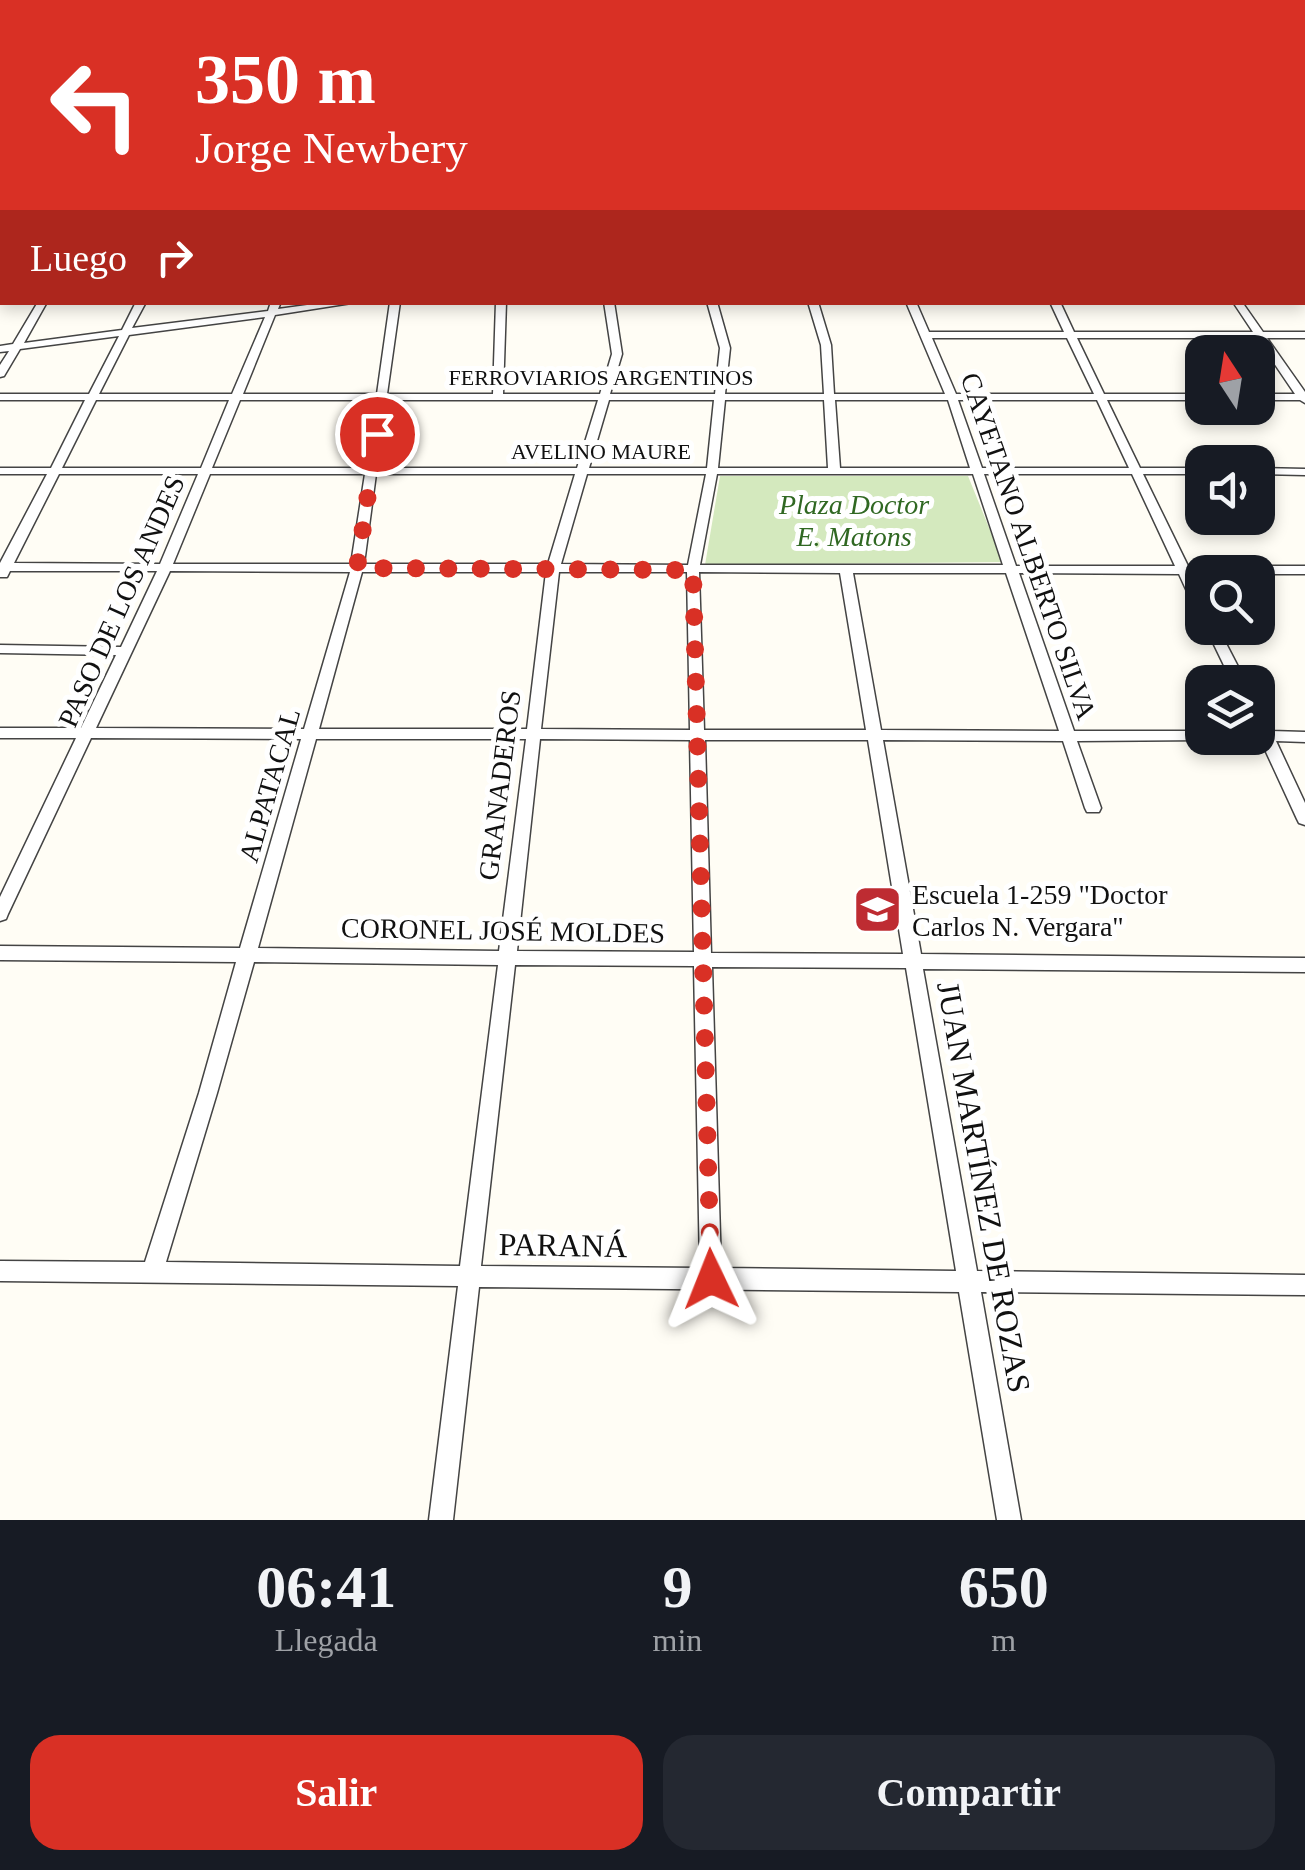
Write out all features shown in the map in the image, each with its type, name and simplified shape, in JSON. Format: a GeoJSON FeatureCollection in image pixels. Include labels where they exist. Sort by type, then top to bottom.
{"type":"FeatureCollection","features":[{"type":"Feature","properties":{"kind":"street"},"geometry":{"type":"LineString","coordinates":[[0,374],[41,305]]}},
{"type":"Feature","properties":{"kind":"street"},"geometry":{"type":"LineString","coordinates":[[140,305],[2,571],[166,567],[1305,570]]}},
{"type":"Feature","properties":{"kind":"street"},"geometry":{"type":"LineString","coordinates":[[0,349],[306,305]]}},
{"type":"Feature","properties":{"kind":"street","name":"ALPATACAL"},"geometry":{"type":"LineString","coordinates":[[152,1273],[357,568],[395,305]]}},
{"type":"Feature","properties":{"kind":"street"},"geometry":{"type":"LineString","coordinates":[[498,397],[501,305]]}},
{"type":"Feature","properties":{"kind":"street","name":"GRANADEROS"},"geometry":{"type":"LineString","coordinates":[[441,1520],[553,569],[618,348],[611,305]]}},
{"type":"Feature","properties":{"kind":"street"},"geometry":{"type":"LineString","coordinates":[[711,1279],[693,570],[712,472],[725,348],[713,305]]}},
{"type":"Feature","properties":{"kind":"street"},"geometry":{"type":"LineString","coordinates":[[814,305],[824,332],[834,471]]}},
{"type":"Feature","properties":{"kind":"street","name":"CAYETANO ALBERTO SILVA"},"geometry":{"type":"LineString","coordinates":[[913,305],[952,397],[1094,808]]}},
{"type":"Feature","properties":{"kind":"street"},"geometry":{"type":"LineString","coordinates":[[1056,305],[1185,573]]}},
{"type":"Feature","properties":{"kind":"street"},"geometry":{"type":"LineString","coordinates":[[1239,305],[1304,398]]}},
{"type":"Feature","properties":{"kind":"street","name":"PASO DE LOS ANDES"},"geometry":{"type":"LineString","coordinates":[[0,914],[90,733],[166,567],[274,307]]}},
{"type":"Feature","properties":{"kind":"street"},"geometry":{"type":"LineString","coordinates":[[928,335],[1305,334]]}},
{"type":"Feature","properties":{"kind":"street","name":"FERROVIARIOS ARGENTINOS"},"geometry":{"type":"LineString","coordinates":[[0,397],[1185,397]]}},
{"type":"Feature","properties":{"kind":"street"},"geometry":{"type":"LineString","coordinates":[[1275,397],[1304,398]]}},
{"type":"Feature","properties":{"kind":"street","name":"AVELINO MAURE"},"geometry":{"type":"LineString","coordinates":[[0,471],[1185,471]]}},
{"type":"Feature","properties":{"kind":"street"},"geometry":{"type":"LineString","coordinates":[[1275,472],[1305,472]]}},
{"type":"Feature","properties":{"kind":"street","name":"JUAN MARTÍNEZ DE ROZAS"},"geometry":{"type":"LineString","coordinates":[[846,570],[1010,1520]]}},
{"type":"Feature","properties":{"kind":"street"},"geometry":{"type":"LineString","coordinates":[[0,649],[128,651]]}},
{"type":"Feature","properties":{"kind":"street"},"geometry":{"type":"LineString","coordinates":[[0,733],[1185,736]]}},
{"type":"Feature","properties":{"kind":"street"},"geometry":{"type":"LineString","coordinates":[[1275,736],[1305,736]]}},
{"type":"Feature","properties":{"kind":"street"},"geometry":{"type":"LineString","coordinates":[[1272,755],[1305,820]]}},
{"type":"Feature","properties":{"kind":"street","name":"CORONEL JOSÉ MOLDES"},"geometry":{"type":"LineString","coordinates":[[0,953],[1305,965]]}},
{"type":"Feature","properties":{"kind":"street","name":"PARANÁ"},"geometry":{"type":"LineString","coordinates":[[0,1271],[1305,1286]]}},
{"type":"Feature","properties":{"kind":"green space","name":"Plaza Doctor E. Matons"},"geometry":{"type":"Polygon","coordinates":[[[720,476],[968,476],[1003,562],[705,565],[720,476]]]}},
{"type":"Feature","properties":{"kind":"place","name":"Escuela 1-259 \"Doctor Carlos N. Vergara\""},"geometry":{"type":"Point","coordinates":[877,910]}},
{"type":"Feature","properties":{"kind":"route"},"geometry":{"type":"LineString","coordinates":[[377,434],[357,568],[693,570],[711,1279]]}}]}
